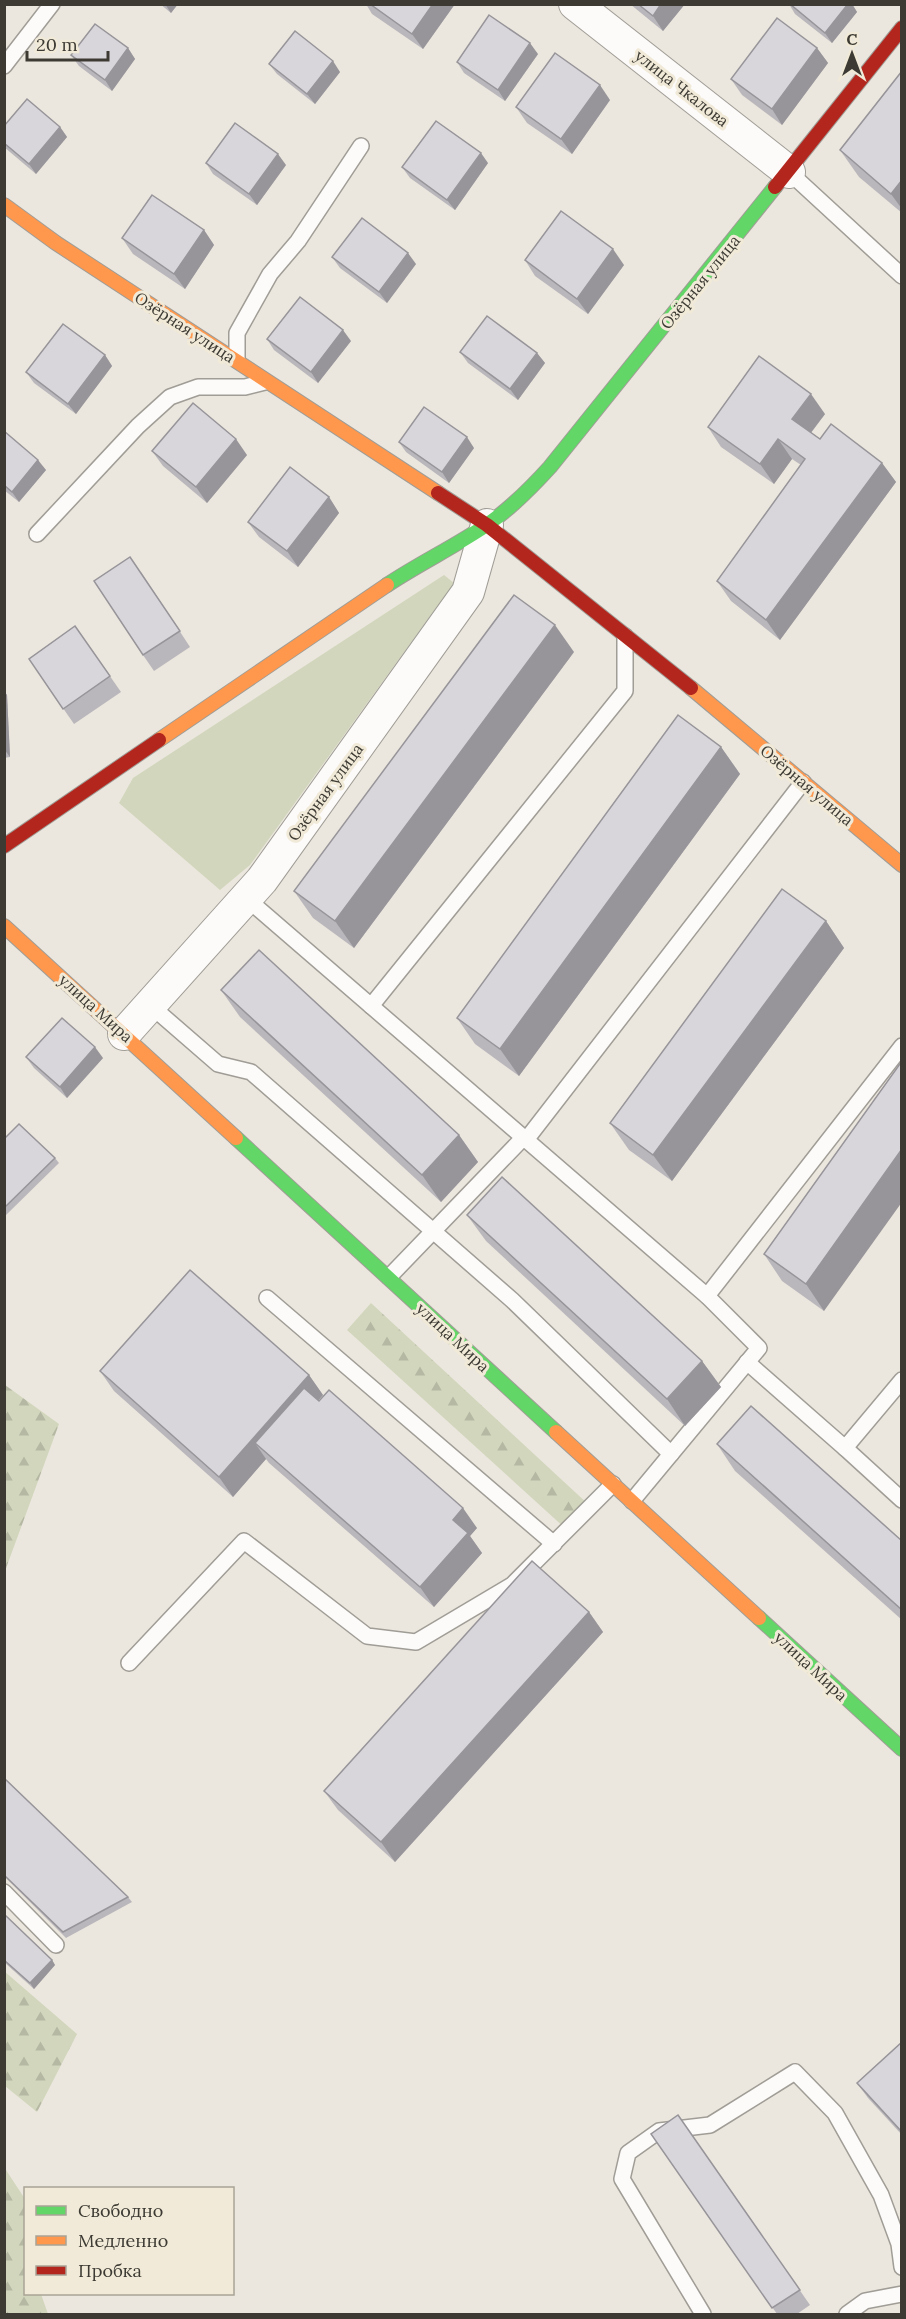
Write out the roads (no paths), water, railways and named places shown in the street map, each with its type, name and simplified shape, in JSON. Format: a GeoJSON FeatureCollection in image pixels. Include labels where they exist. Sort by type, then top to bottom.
{"type":"FeatureCollection","features":[{"type":"Feature","properties":{"kind":"street","name":"улица Чкалова"},"geometry":{"type":"LineString","coordinates":[[575,4],[789,172]]}},
{"type":"Feature","properties":{"kind":"street","name":"Озёрная улица"},"geometry":{"type":"LineString","coordinates":[[4,846],[422,561],[487,525],[519,500],[550,467],[789,172],[902,28]]}},
{"type":"Feature","properties":{"kind":"street","name":"Озёрная улица"},"geometry":{"type":"LineString","coordinates":[[4,205],[56,243],[487,525],[625,635],[902,865]]}},
{"type":"Feature","properties":{"kind":"street","name":"Озёрная улица"},"geometry":{"type":"LineString","coordinates":[[124,1034],[262,880],[468,592],[487,525]]}},
{"type":"Feature","properties":{"kind":"street","name":"улица Мира"},"geometry":{"type":"LineString","coordinates":[[4,926],[902,1749]]}},
{"type":"Feature","properties":{"kind":"lane"},"geometry":{"type":"LineString","coordinates":[[4,66],[52,4]]}},
{"type":"Feature","properties":{"kind":"lane"},"geometry":{"type":"LineString","coordinates":[[237,361],[237,333],[264,283],[298,241],[361,146]]}},
{"type":"Feature","properties":{"kind":"lane"},"geometry":{"type":"LineString","coordinates":[[789,172],[902,276]]}},
{"type":"Feature","properties":{"kind":"lane"},"geometry":{"type":"LineString","coordinates":[[37,534],[138,426],[170,397],[198,387],[245,387],[268,381]]}},
{"type":"Feature","properties":{"kind":"lane"},"geometry":{"type":"LineString","coordinates":[[371,1006],[625,691],[625,635]]}},
{"type":"Feature","properties":{"kind":"lane"},"geometry":{"type":"LineString","coordinates":[[388,1277],[525,1139],[803,782]]}},
{"type":"Feature","properties":{"kind":"lane"},"geometry":{"type":"LineString","coordinates":[[246,897],[707,1296],[759,1348],[632,1501]]}},
{"type":"Feature","properties":{"kind":"lane"},"geometry":{"type":"LineString","coordinates":[[150,1005],[218,1064],[250,1072],[512,1300],[671,1454]]}},
{"type":"Feature","properties":{"kind":"lane"},"geometry":{"type":"LineString","coordinates":[[707,1296],[902,1046]]}},
{"type":"Feature","properties":{"kind":"lane"},"geometry":{"type":"LineString","coordinates":[[267,1298],[554,1544]]}},
{"type":"Feature","properties":{"kind":"lane"},"geometry":{"type":"LineString","coordinates":[[747,1362],[902,1500]]}},
{"type":"Feature","properties":{"kind":"lane"},"geometry":{"type":"LineString","coordinates":[[845,1448],[902,1380]]}},
{"type":"Feature","properties":{"kind":"lane"},"geometry":{"type":"LineString","coordinates":[[129,1663],[244,1541],[367,1636],[416,1642],[512,1585],[613,1484]]}},
{"type":"Feature","properties":{"kind":"lane"},"geometry":{"type":"LineString","coordinates":[[4,1892],[56,1945]]}},
{"type":"Feature","properties":{"kind":"lane"},"geometry":{"type":"LineString","coordinates":[[703,2314],[622,2179],[628,2153],[659,2131],[710,2125],[795,2072],[835,2113],[881,2195],[899,2244],[902,2267]]}},
{"type":"Feature","properties":{"kind":"lane"},"geometry":{"type":"LineString","coordinates":[[847,2314],[865,2301],[902,2294]]}}]}
